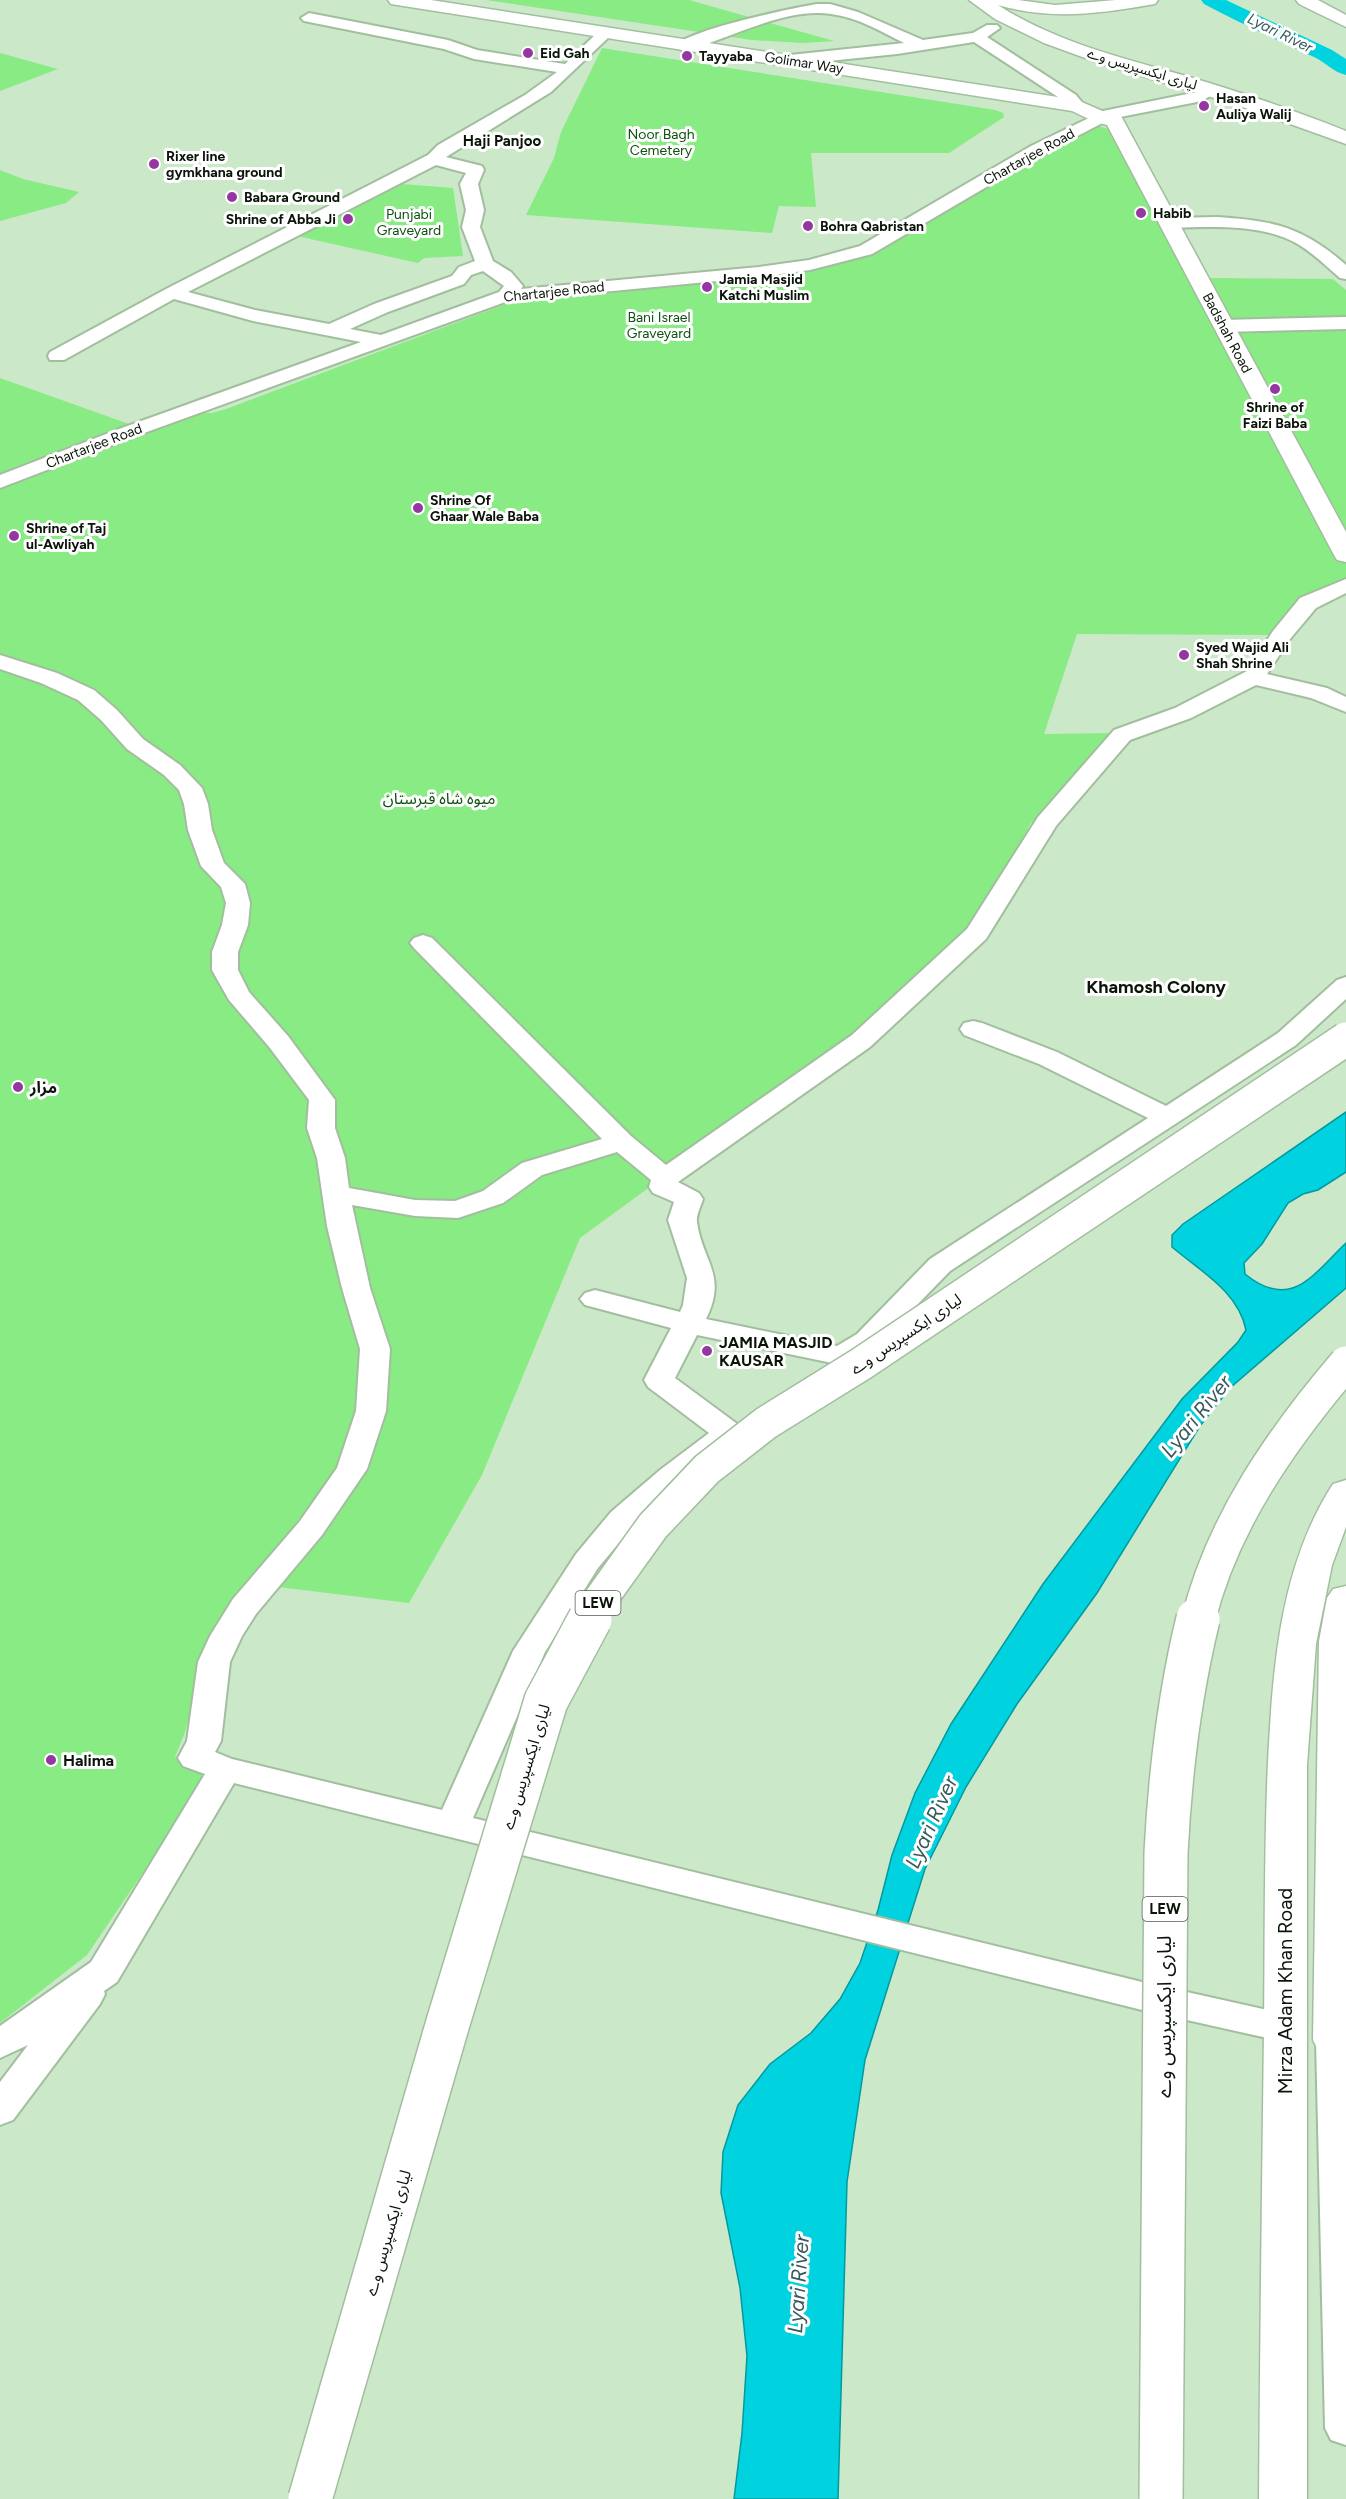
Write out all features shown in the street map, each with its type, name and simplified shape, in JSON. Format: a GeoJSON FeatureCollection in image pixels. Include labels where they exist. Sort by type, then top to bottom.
{"type":"FeatureCollection","features":[{"type":"Feature","properties":{"kind":"main road","name":"Golimar Way"},"geometry":{"type":"LineString","coordinates":[[397,0],[1077,106],[1101,117]]}},
{"type":"Feature","properties":{"kind":"main road"},"geometry":{"type":"LineString","coordinates":[[962,0],[1009,27],[1034,34]]}},
{"type":"Feature","properties":{"kind":"main road","name":"لیاری ایکسپریس وے"},"geometry":{"type":"LineString","coordinates":[[978,0],[1034,34],[1085,52],[1234,97],[1346,138]]}},
{"type":"Feature","properties":{"kind":"main road"},"geometry":{"type":"LineString","coordinates":[[1000,0],[1035,9],[1072,11],[1149,0]]}},
{"type":"Feature","properties":{"kind":"main road"},"geometry":{"type":"LineString","coordinates":[[1305,0],[1346,22]]}},
{"type":"Feature","properties":{"kind":"main road","name":"Badshah Road"},"geometry":{"type":"LineString","coordinates":[[1101,117],[1114,120],[1346,555]]}},
{"type":"Feature","properties":{"kind":"main road","name":"لیاری ایکسپریس وے"},"geometry":{"type":"LineString","coordinates":[[310,2499],[447,2026],[546,1701],[600,1600],[653,1526],[699,1477],[766,1423],[861,1365],[1346,1039]]}},
{"type":"Feature","properties":{"kind":"main road","name":"لیاری ایکسپریس وے"},"geometry":{"type":"LineString","coordinates":[[1161,2499],[1165,1859],[1170,1780],[1177,1724],[1199,1620],[1214,1571],[1234,1524],[1284,1440],[1346,1363]]}},
{"type":"Feature","properties":{"kind":"main road","name":"Mirza Adam Khan Road"},"geometry":{"type":"LineString","coordinates":[[1283,2499],[1286,1805],[1291,1707],[1307,1591],[1322,1541],[1346,1492]]}},
{"type":"Feature","properties":{"kind":"main road"},"geometry":{"type":"LineString","coordinates":[[1285,2028],[1340,2041],[1338,1641],[1346,1598]]}},
{"type":"Feature","properties":{"kind":"street"},"geometry":{"type":"LineString","coordinates":[[683,46],[708,35],[813,8],[832,9],[887,28],[920,45]]}},
{"type":"Feature","properties":{"kind":"street"},"geometry":{"type":"LineString","coordinates":[[309,18],[448,45],[474,54],[569,69]]}},
{"type":"Feature","properties":{"kind":"street"},"geometry":{"type":"LineString","coordinates":[[790,60],[977,37],[992,28]]}},
{"type":"Feature","properties":{"kind":"street"},"geometry":{"type":"LineString","coordinates":[[57,356],[172,293],[434,159],[444,149],[537,93],[569,69],[586,48],[605,33]]}},
{"type":"Feature","properties":{"kind":"street"},"geometry":{"type":"LineString","coordinates":[[977,37],[1001,55],[1070,98],[1077,106]]}},
{"type":"Feature","properties":{"kind":"street","name":"Chartarjee Road"},"geometry":{"type":"LineString","coordinates":[[0,482],[126,433],[505,296],[759,272],[810,265],[849,256],[876,244],[1037,150],[1101,117],[1202,96]]}},
{"type":"Feature","properties":{"kind":"street"},"geometry":{"type":"LineString","coordinates":[[434,159],[476,170],[469,183],[475,210],[471,226],[485,264],[505,276],[514,286],[505,296]]}},
{"type":"Feature","properties":{"kind":"street"},"geometry":{"type":"LineString","coordinates":[[1168,222],[1217,221],[1286,232],[1301,238],[1346,274]]}},
{"type":"Feature","properties":{"kind":"street"},"geometry":{"type":"LineString","coordinates":[[329,331],[381,308],[458,280],[465,271],[485,264]]}},
{"type":"Feature","properties":{"kind":"street"},"geometry":{"type":"LineString","coordinates":[[172,293],[254,315],[381,340]]}},
{"type":"Feature","properties":{"kind":"street"},"geometry":{"type":"LineString","coordinates":[[1223,326],[1346,323]]}},
{"type":"Feature","properties":{"kind":"street"},"geometry":{"type":"LineString","coordinates":[[729,1433],[659,1380],[698,1305],[701,1278],[682,1220],[689,1199],[663,1187],[665,1178],[861,1041],[977,934],[1046,822],[1122,735],[1183,712],[1252,677],[1308,603],[1346,585]]}},
{"type":"Feature","properties":{"kind":"street"},"geometry":{"type":"LineString","coordinates":[[0,662],[50,678],[86,695],[109,715],[135,744],[172,770],[190,788],[196,804],[200,830],[213,866],[233,884],[238,903],[235,925],[225,952],[225,970],[238,995],[279,1042],[322,1100],[321,1128],[331,1158],[341,1226],[356,1288],[375,1349],[371,1411],[352,1469],[311,1528],[244,1607],[214,1662],[204,1741],[195,1758],[225,1769],[1142,1996],[1285,2028]]}},
{"type":"Feature","properties":{"kind":"street"},"geometry":{"type":"LineString","coordinates":[[1252,677],[1319,693],[1346,705]]}},
{"type":"Feature","properties":{"kind":"street"},"geometry":{"type":"LineString","coordinates":[[423,943],[621,1142],[665,1178]]}},
{"type":"Feature","properties":{"kind":"street"},"geometry":{"type":"LineString","coordinates":[[453,1824],[529,1651],[587,1561],[622,1519],[671,1477],[729,1433],[867,1340],[940,1265],[1287,1039],[1346,985]]}},
{"type":"Feature","properties":{"kind":"street"},"geometry":{"type":"LineString","coordinates":[[974,1029],[1048,1058],[1167,1117]]}},
{"type":"Feature","properties":{"kind":"street"},"geometry":{"type":"LineString","coordinates":[[336,1194],[415,1208],[458,1210],[493,1197],[532,1169],[621,1142]]}},
{"type":"Feature","properties":{"kind":"street"},"geometry":{"type":"LineString","coordinates":[[595,1299],[689,1324],[842,1356]]}},
{"type":"Feature","properties":{"kind":"street"},"geometry":{"type":"LineString","coordinates":[[0,2110],[104,1972],[225,1769]]}},
{"type":"Feature","properties":{"kind":"street"},"geometry":{"type":"LineString","coordinates":[[0,2044],[104,1972]]}},
{"type":"Feature","properties":{"kind":"street"},"geometry":{"type":"LineString","coordinates":[[1340,2041],[1346,2428]]}},
{"type":"Feature","properties":{"kind":"green space"},"geometry":{"type":"Polygon","coordinates":[[[486,0],[689,0],[834,41],[803,43],[752,40],[486,0]]]}},
{"type":"Feature","properties":{"kind":"green space","name":"Noor Bagh Cemetery"},"geometry":{"type":"Polygon","coordinates":[[[602,48],[995,110],[1003,113],[1004,117],[949,153],[811,153],[816,207],[779,206],[772,233],[526,215],[554,158],[561,132],[602,48]]]}},
{"type":"Feature","properties":{"kind":"green space"},"geometry":{"type":"Polygon","coordinates":[[[0,53],[58,69],[0,91],[0,53]]]}},
{"type":"Feature","properties":{"kind":"green space","name":"میوہ شاہ قبرستان"},"geometry":{"type":"Polygon","coordinates":[[[1098,126],[1109,129],[1207,278],[1333,279],[1346,290],[1346,582],[1276,635],[1077,634],[1044,734],[1119,733],[1031,823],[974,926],[855,1037],[580,1238],[482,1475],[409,1603],[246,1583],[207,1648],[185,1732],[175,1757],[212,1771],[87,1955],[0,2023],[0,488],[194,413],[212,413],[226,409],[522,298],[764,274],[869,251],[1098,126]]]}},
{"type":"Feature","properties":{"kind":"green space"},"geometry":{"type":"Polygon","coordinates":[[[0,170],[23,179],[79,192],[66,203],[0,221],[0,170]]]}},
{"type":"Feature","properties":{"kind":"green space","name":"Punjabi Graveyard"},"geometry":{"type":"Polygon","coordinates":[[[389,183],[453,188],[463,256],[424,258],[418,263],[288,234],[389,183]]]}},
{"type":"Feature","properties":{"kind":"green space"},"geometry":{"type":"Polygon","coordinates":[[[0,378],[129,424],[0,475],[0,378]]]}},
{"type":"Feature","properties":{"kind":"water"},"geometry":{"type":"Polygon","coordinates":[[[1346,1112],[1346,1172],[1318,1190],[1303,1194],[1288,1203],[1262,1244],[1244,1263],[1245,1274],[1261,1285],[1276,1290],[1289,1289],[1312,1276],[1346,1243],[1346,1288],[1230,1388],[1200,1426],[1097,1593],[1017,1704],[966,1787],[925,1869],[865,2060],[847,2182],[838,2499],[734,2499],[742,2433],[747,2356],[740,2288],[721,2193],[723,2152],[738,2105],[770,2064],[811,2033],[840,1999],[860,1963],[878,1910],[892,1855],[915,1793],[951,1724],[1043,1584],[1182,1399],[1238,1342],[1246,1330],[1242,1316],[1226,1293],[1172,1247],[1172,1235],[1183,1224],[1346,1112]]]}},
{"type":"Feature","properties":{"kind":"waterway","name":"Lyari River"},"geometry":{"type":"LineString","coordinates":[[1211,0],[1251,21],[1325,54],[1346,69]]}},
{"type":"Feature","properties":{"kind":"place","name":"Eid Gah"},"geometry":{"type":"Point","coordinates":[528,53]}},
{"type":"Feature","properties":{"kind":"place","name":"Tayyaba"},"geometry":{"type":"Point","coordinates":[687,56]}},
{"type":"Feature","properties":{"kind":"place","name":"Hasan Auliya Walij"},"geometry":{"type":"Point","coordinates":[1204,106]}},
{"type":"Feature","properties":{"kind":"place","name":"Rixer line gymkhana ground"},"geometry":{"type":"Point","coordinates":[154,164]}},
{"type":"Feature","properties":{"kind":"place","name":"Babara Ground"},"geometry":{"type":"Point","coordinates":[232,197]}},
{"type":"Feature","properties":{"kind":"place","name":"Habib"},"geometry":{"type":"Point","coordinates":[1141,213]}},
{"type":"Feature","properties":{"kind":"place","name":"Shrine of Abba Ji"},"geometry":{"type":"Point","coordinates":[348,219]}},
{"type":"Feature","properties":{"kind":"place","name":"Bohra Qabristan"},"geometry":{"type":"Point","coordinates":[808,226]}},
{"type":"Feature","properties":{"kind":"place","name":"Jamia Masjid Katchi Muslim"},"geometry":{"type":"Point","coordinates":[707,287]}},
{"type":"Feature","properties":{"kind":"place","name":"Shrine of Faizi Baba"},"geometry":{"type":"Point","coordinates":[1275,389]}},
{"type":"Feature","properties":{"kind":"place","name":"Shrine Of Ghaar Wale Baba"},"geometry":{"type":"Point","coordinates":[418,508]}},
{"type":"Feature","properties":{"kind":"place","name":"Shrine of Taj ul-Awliyah"},"geometry":{"type":"Point","coordinates":[14,536]}},
{"type":"Feature","properties":{"kind":"place","name":"Syed Wajid Ali Shah Shrine"},"geometry":{"type":"Point","coordinates":[1184,655]}},
{"type":"Feature","properties":{"kind":"place","name":"مزار"},"geometry":{"type":"Point","coordinates":[18,1087]}},
{"type":"Feature","properties":{"kind":"place","name":"JAMIA MASJID KAUSAR"},"geometry":{"type":"Point","coordinates":[707,1351]}},
{"type":"Feature","properties":{"kind":"place","name":"Halima"},"geometry":{"type":"Point","coordinates":[51,1760]}},
{"type":"Feature","properties":{"kind":"district","name":"Haji Panjoo"},"geometry":{"type":"Point","coordinates":[502,141]}},
{"type":"Feature","properties":{"kind":"district","name":"Khamosh Colony"},"geometry":{"type":"Point","coordinates":[1156,987]}},
{"type":"Feature","properties":{"kind":"park label","name":"Bani Israel Graveyard"},"geometry":{"type":"Point","coordinates":[659,326]}}]}
